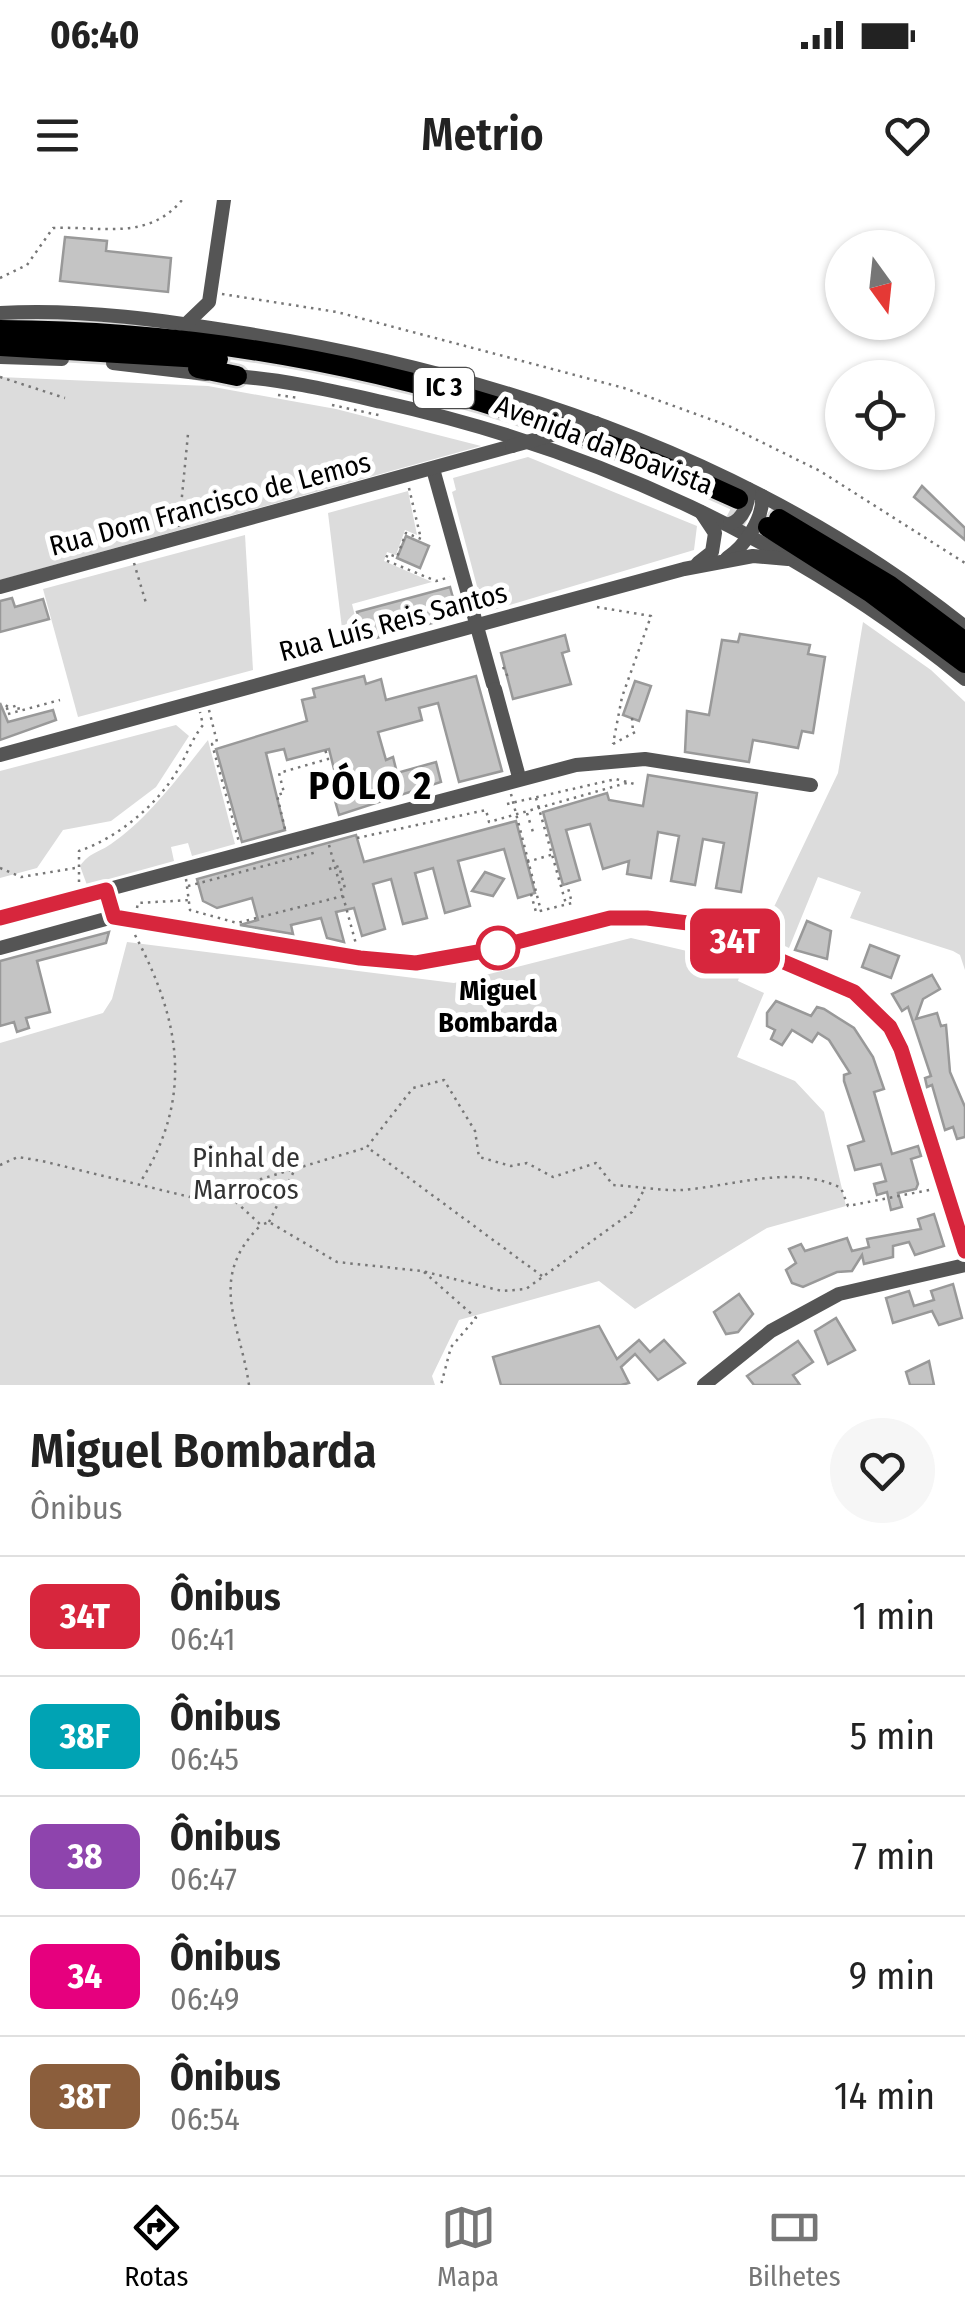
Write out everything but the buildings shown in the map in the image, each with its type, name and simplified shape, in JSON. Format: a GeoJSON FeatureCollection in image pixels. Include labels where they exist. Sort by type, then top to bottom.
{"type":"FeatureCollection","features":[{"type":"Feature","properties":{"kind":"highway","name":"Avenida da Boavista"},"geometry":{"type":"LineString","coordinates":[[0,330],[322,360],[436,386],[532,414],[742,503]]}},
{"type":"Feature","properties":{"kind":"highway"},"geometry":{"type":"LineString","coordinates":[[134,344],[173,330],[235,332]]}},
{"type":"Feature","properties":{"kind":"highway"},"geometry":{"type":"LineString","coordinates":[[134,344],[238,376]]}},
{"type":"Feature","properties":{"kind":"highway","name":"Avenida da Boavista"},"geometry":{"type":"LineString","coordinates":[[0,346],[134,344]]}},
{"type":"Feature","properties":{"kind":"highway","name":"Avenida da Boavista"},"geometry":{"type":"LineString","coordinates":[[764,526],[889,585],[965,642]]}},
{"type":"Feature","properties":{"kind":"highway","name":"Avenida da Boavista"},"geometry":{"type":"LineString","coordinates":[[764,526],[870,592],[965,663]]}},
{"type":"Feature","properties":{"kind":"street"},"geometry":{"type":"LineString","coordinates":[[185,325],[210,297],[224,200]]}},
{"type":"Feature","properties":{"kind":"street"},"geometry":{"type":"LineString","coordinates":[[210,297],[235,332]]}},
{"type":"Feature","properties":{"kind":"street","name":"Avenida da Boavista"},"geometry":{"type":"LineString","coordinates":[[0,313],[73,314],[185,325],[439,371],[596,423],[742,503],[884,567],[965,626]]}},
{"type":"Feature","properties":{"kind":"street","name":"Avenida da Boavista"},"geometry":{"type":"LineString","coordinates":[[0,357],[131,364],[238,376],[355,396],[508,433],[700,512],[742,503]]}},
{"type":"Feature","properties":{"kind":"street","name":"Rua Dom Francisco de Lemos"},"geometry":{"type":"LineString","coordinates":[[0,587],[596,423]]}},
{"type":"Feature","properties":{"kind":"street"},"geometry":{"type":"LineString","coordinates":[[434,469],[519,777]]}},
{"type":"Feature","properties":{"kind":"street"},"geometry":{"type":"LineString","coordinates":[[722,560],[764,526],[763,506],[742,503]]}},
{"type":"Feature","properties":{"kind":"street","name":"Avenida da Boavista"},"geometry":{"type":"LineString","coordinates":[[742,503],[801,562],[915,638],[965,679]]}},
{"type":"Feature","properties":{"kind":"street"},"geometry":{"type":"LineString","coordinates":[[684,569],[704,562],[712,552],[715,533],[700,512]]}},
{"type":"Feature","properties":{"kind":"street","name":"Rua Luís Reis Santos"},"geometry":{"type":"LineString","coordinates":[[0,754],[684,569],[753,556],[801,562]]}},
{"type":"Feature","properties":{"kind":"street"},"geometry":{"type":"LineString","coordinates":[[0,918],[519,777],[576,765],[645,760],[811,784]]}},
{"type":"Feature","properties":{"kind":"street"},"geometry":{"type":"LineString","coordinates":[[106,890],[114,917]]}},
{"type":"Feature","properties":{"kind":"street"},"geometry":{"type":"LineString","coordinates":[[0,948],[114,917],[416,963],[472,954],[610,918],[688,923],[854,992],[874,1008],[901,1049],[965,1251]]}},
{"type":"Feature","properties":{"kind":"street"},"geometry":{"type":"LineString","coordinates":[[704,1385],[771,1330],[839,1294],[965,1265]]}},
{"type":"Feature","properties":{"kind":"path"},"geometry":{"type":"LineString","coordinates":[[0,278],[27,266],[53,228],[147,228],[164,219],[182,200]]}},
{"type":"Feature","properties":{"kind":"path"},"geometry":{"type":"LineString","coordinates":[[210,297],[337,312],[624,388],[729,426],[820,471],[965,563]]}},
{"type":"Feature","properties":{"kind":"path"},"geometry":{"type":"LineString","coordinates":[[0,377],[65,398]]}},
{"type":"Feature","properties":{"kind":"path"},"geometry":{"type":"LineString","coordinates":[[263,392],[314,401]]}},
{"type":"Feature","properties":{"kind":"path"},"geometry":{"type":"LineString","coordinates":[[332,405],[388,417]]}},
{"type":"Feature","properties":{"kind":"path"},"geometry":{"type":"LineString","coordinates":[[180,538],[188,434]]}},
{"type":"Feature","properties":{"kind":"path"},"geometry":{"type":"LineString","coordinates":[[409,486],[422,539],[406,533],[396,557],[388,554],[384,560],[436,581],[452,577]]}},
{"type":"Feature","properties":{"kind":"path"},"geometry":{"type":"LineString","coordinates":[[131,552],[146,603]]}},
{"type":"Feature","properties":{"kind":"path"},"geometry":{"type":"LineString","coordinates":[[594,606],[651,616],[622,697],[613,744],[635,732],[632,718]]}},
{"type":"Feature","properties":{"kind":"path"},"geometry":{"type":"LineString","coordinates":[[504,665],[509,679]]}},
{"type":"Feature","properties":{"kind":"path"},"geometry":{"type":"LineString","coordinates":[[622,697],[629,698]]}},
{"type":"Feature","properties":{"kind":"path"},"geometry":{"type":"LineString","coordinates":[[8,714],[60,700]]}},
{"type":"Feature","properties":{"kind":"path"},"geometry":{"type":"LineString","coordinates":[[201,700],[217,742],[212,744],[240,844]]}},
{"type":"Feature","properties":{"kind":"path"},"geometry":{"type":"LineString","coordinates":[[80,888],[76,868],[79,851],[105,842],[155,799],[180,767],[190,742],[203,726],[201,700]]}},
{"type":"Feature","properties":{"kind":"path"},"geometry":{"type":"LineString","coordinates":[[10,702],[5,703],[6,709],[18,706],[19,711]]}},
{"type":"Feature","properties":{"kind":"path"},"geometry":{"type":"LineString","coordinates":[[286,832],[277,795],[284,793],[278,773],[328,759],[324,746]]}},
{"type":"Feature","properties":{"kind":"path"},"geometry":{"type":"LineString","coordinates":[[506,804],[616,779],[638,785]]}},
{"type":"Feature","properties":{"kind":"path"},"geometry":{"type":"LineString","coordinates":[[357,838],[486,810],[489,822],[508,819],[630,782]]}},
{"type":"Feature","properties":{"kind":"path"},"geometry":{"type":"LineString","coordinates":[[533,786],[566,904]]}},
{"type":"Feature","properties":{"kind":"path"},"geometry":{"type":"LineString","coordinates":[[565,788],[568,800]]}},
{"type":"Feature","properties":{"kind":"path"},"geometry":{"type":"LineString","coordinates":[[510,792],[542,911]]}},
{"type":"Feature","properties":{"kind":"path"},"geometry":{"type":"LineString","coordinates":[[504,794],[508,819]]}},
{"type":"Feature","properties":{"kind":"path"},"geometry":{"type":"LineString","coordinates":[[527,812],[532,829]]}},
{"type":"Feature","properties":{"kind":"path"},"geometry":{"type":"LineString","coordinates":[[325,830],[356,944]]}},
{"type":"Feature","properties":{"kind":"path"},"geometry":{"type":"LineString","coordinates":[[188,886],[318,852]]}},
{"type":"Feature","properties":{"kind":"path"},"geometry":{"type":"LineString","coordinates":[[528,862],[553,855]]}},
{"type":"Feature","properties":{"kind":"path"},"geometry":{"type":"LineString","coordinates":[[329,869],[336,867]]}},
{"type":"Feature","properties":{"kind":"path"},"geometry":{"type":"LineString","coordinates":[[336,867],[345,882],[345,894]]}},
{"type":"Feature","properties":{"kind":"path"},"geometry":{"type":"LineString","coordinates":[[0,868],[20,877],[76,868]]}},
{"type":"Feature","properties":{"kind":"path"},"geometry":{"type":"LineString","coordinates":[[184,868],[190,910],[237,923],[345,894]]}},
{"type":"Feature","properties":{"kind":"path"},"geometry":{"type":"LineString","coordinates":[[531,894],[536,912],[542,911],[572,902],[567,884]]}},
{"type":"Feature","properties":{"kind":"path"},"geometry":{"type":"LineString","coordinates":[[140,1182],[174,1110],[178,1058],[156,974],[134,933],[138,903],[190,900]]}},
{"type":"Feature","properties":{"kind":"path"},"geometry":{"type":"LineString","coordinates":[[0,1165],[18,1158],[30,1159],[140,1182],[190,1197],[367,1147],[413,1088],[444,1080],[475,1131],[479,1157],[511,1166],[527,1163],[552,1177],[596,1162],[613,1184],[680,1190],[760,1177],[822,1178],[841,1188],[848,1206],[945,1186]]}},
{"type":"Feature","properties":{"kind":"path"},"geometry":{"type":"LineString","coordinates":[[367,1147],[542,1276]]}},
{"type":"Feature","properties":{"kind":"path"},"geometry":{"type":"LineString","coordinates":[[249,1385],[228,1290],[240,1246],[269,1222],[294,1170]]}},
{"type":"Feature","properties":{"kind":"path"},"geometry":{"type":"LineString","coordinates":[[269,1222],[337,1262],[422,1271],[502,1291],[526,1289],[632,1212],[646,1187]]}},
{"type":"Feature","properties":{"kind":"path"},"geometry":{"type":"LineString","coordinates":[[222,1190],[261,1225]]}},
{"type":"Feature","properties":{"kind":"path"},"geometry":{"type":"LineString","coordinates":[[422,1271],[476,1318],[451,1347],[441,1385]]}},
{"type":"Feature","properties":{"kind":"green space"},"geometry":{"type":"Polygon","coordinates":[[[0,377],[208,386],[336,409],[481,446],[0,580],[0,377]]]}},
{"type":"Feature","properties":{"kind":"green space"},"geometry":{"type":"Polygon","coordinates":[[[528,457],[697,526],[694,550],[493,610],[483,609],[452,492],[456,490],[453,478],[528,457]]]}},
{"type":"Feature","properties":{"kind":"green space"},"geometry":{"type":"Polygon","coordinates":[[[408,491],[417,535],[405,530],[396,555],[387,552],[384,561],[432,582],[352,604],[361,640],[344,645],[328,513],[408,491]]]}},
{"type":"Feature","properties":{"kind":"green space"},"geometry":{"type":"Polygon","coordinates":[[[245,535],[253,670],[78,717],[43,589],[245,535]]]}},
{"type":"Feature","properties":{"kind":"green space"},"geometry":{"type":"Polygon","coordinates":[[[863,622],[931,670],[965,702],[965,970],[960,955],[953,951],[850,918],[861,892],[818,877],[789,948],[761,934],[838,773],[863,622]]]}},
{"type":"Feature","properties":{"kind":"green space"},"geometry":{"type":"Polygon","coordinates":[[[176,725],[189,736],[156,787],[111,821],[63,830],[37,868],[0,878],[0,771],[176,725]]]}},
{"type":"Feature","properties":{"kind":"green space"},"geometry":{"type":"Polygon","coordinates":[[[208,740],[235,844],[192,856],[188,843],[171,847],[174,861],[87,885],[80,866],[84,861],[138,822],[208,740]]]}},
{"type":"Feature","properties":{"kind":"green space","name":"Pinhal de Marrocos"},"geometry":{"type":"Polygon","coordinates":[[[631,938],[743,964],[738,981],[764,993],[737,1057],[795,1081],[824,1112],[846,1206],[767,1228],[635,1309],[599,1281],[459,1320],[432,1376],[435,1385],[0,1385],[0,1043],[103,1013],[112,999],[127,942],[454,983],[631,938]]]}},
{"type":"Feature","properties":{"kind":"tunnel"},"geometry":{"type":"LineString","coordinates":[[731,508],[768,527]]}},
{"type":"Feature","properties":{"kind":"bus line","name":"34T"},"geometry":{"type":"LineString","coordinates":[[0,918],[106,890],[114,917],[135,922],[360,958],[416,963],[447,960],[610,918],[688,923],[854,992],[874,1008],[901,1049],[965,1251]]}},
{"type":"Feature","properties":{"kind":"place","name":"Miguel Bombarda"},"geometry":{"type":"Point","coordinates":[498,948]}},
{"type":"Feature","properties":{"kind":"district","name":"PÓLO 2"},"geometry":{"type":"Point","coordinates":[371,786]}}]}
